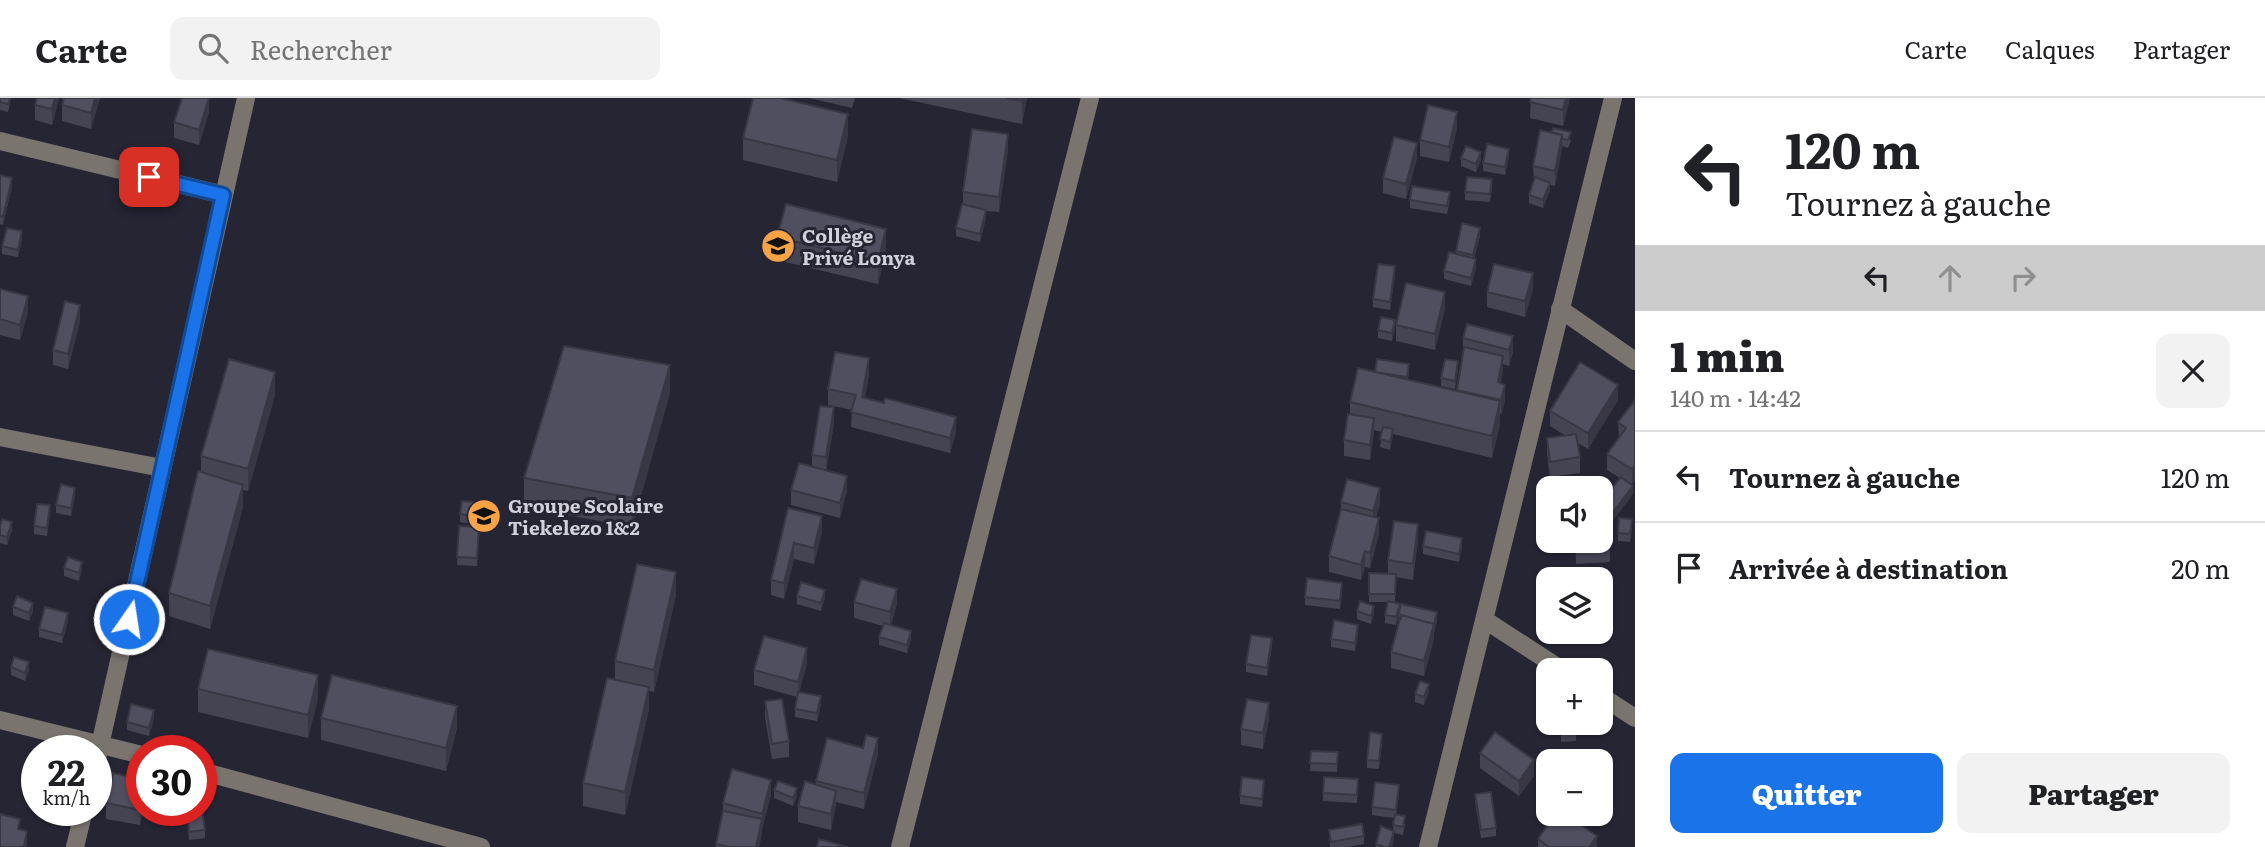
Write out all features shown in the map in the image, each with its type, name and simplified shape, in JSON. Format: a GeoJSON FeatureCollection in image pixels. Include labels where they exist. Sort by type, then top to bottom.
{"type":"FeatureCollection","features":[{"type":"Feature","properties":{"kind":"street"},"geometry":{"type":"LineString","coordinates":[[103,735],[246,98]]}},
{"type":"Feature","properties":{"kind":"street"},"geometry":{"type":"LineString","coordinates":[[900,847],[1090,98]]}},
{"type":"Feature","properties":{"kind":"street"},"geometry":{"type":"LineString","coordinates":[[1428,847],[1613,98]]}},
{"type":"Feature","properties":{"kind":"street"},"geometry":{"type":"LineString","coordinates":[[0,141],[223,195]]}},
{"type":"Feature","properties":{"kind":"street"},"geometry":{"type":"LineString","coordinates":[[1560,309],[1635,361]]}},
{"type":"Feature","properties":{"kind":"street"},"geometry":{"type":"LineString","coordinates":[[0,437],[162,468]]}},
{"type":"Feature","properties":{"kind":"street"},"geometry":{"type":"LineString","coordinates":[[1486,620],[1544,658]]}},
{"type":"Feature","properties":{"kind":"street"},"geometry":{"type":"LineString","coordinates":[[1613,704],[1635,718]]}},
{"type":"Feature","properties":{"kind":"street"},"geometry":{"type":"LineString","coordinates":[[0,720],[63,735]]}},
{"type":"Feature","properties":{"kind":"street"},"geometry":{"type":"LineString","coordinates":[[217,775],[481,847]]}},
{"type":"Feature","properties":{"kind":"street"},"geometry":{"type":"LineString","coordinates":[[75,847],[80,826]]}},
{"type":"Feature","properties":{"kind":"building"},"geometry":{"type":"Polygon","coordinates":[[[0,98],[10,98],[8,104],[0,102],[0,98]]]}},
{"type":"Feature","properties":{"kind":"building"},"geometry":{"type":"Polygon","coordinates":[[[37,98],[55,98],[52,109],[35,105],[37,98]]]}},
{"type":"Feature","properties":{"kind":"building"},"geometry":{"type":"Polygon","coordinates":[[[64,98],[95,98],[91,113],[62,105],[64,98]]]}},
{"type":"Feature","properties":{"kind":"building"},"geometry":{"type":"Polygon","coordinates":[[[182,98],[209,98],[199,130],[174,122],[182,98]]]}},
{"type":"Feature","properties":{"kind":"building"},"geometry":{"type":"Polygon","coordinates":[[[753,98],[780,98],[848,114],[837,160],[743,138],[753,98]]]}},
{"type":"Feature","properties":{"kind":"building"},"geometry":{"type":"Polygon","coordinates":[[[1531,98],[1566,98],[1563,110],[1530,102],[1531,98]]]}},
{"type":"Feature","properties":{"kind":"building"},"geometry":{"type":"Polygon","coordinates":[[[1428,105],[1457,112],[1449,147],[1420,140],[1428,105]]]}},
{"type":"Feature","properties":{"kind":"building"},"geometry":{"type":"Polygon","coordinates":[[[1553,128],[1571,132],[1568,140],[1552,132],[1553,128]]]}},
{"type":"Feature","properties":{"kind":"building"},"geometry":{"type":"Polygon","coordinates":[[[972,129],[1008,134],[999,197],[963,192],[972,129]]]}},
{"type":"Feature","properties":{"kind":"building"},"geometry":{"type":"Polygon","coordinates":[[[1540,130],[1562,135],[1555,171],[1533,166],[1540,130]]]}},
{"type":"Feature","properties":{"kind":"building"},"geometry":{"type":"Polygon","coordinates":[[[1394,137],[1417,143],[1406,184],[1383,178],[1394,137]]]}},
{"type":"Feature","properties":{"kind":"building"},"geometry":{"type":"Polygon","coordinates":[[[1487,144],[1509,149],[1505,167],[1483,163],[1487,144]]]}},
{"type":"Feature","properties":{"kind":"building"},"geometry":{"type":"Polygon","coordinates":[[[1466,146],[1481,152],[1476,164],[1461,158],[1466,146]]]}},
{"type":"Feature","properties":{"kind":"building"},"geometry":{"type":"Polygon","coordinates":[[[0,175],[12,178],[3,217],[0,216],[0,175]]]}},
{"type":"Feature","properties":{"kind":"building"},"geometry":{"type":"Polygon","coordinates":[[[1467,177],[1492,179],[1490,194],[1465,192],[1467,177]]]}},
{"type":"Feature","properties":{"kind":"building"},"geometry":{"type":"Polygon","coordinates":[[[1535,177],[1550,183],[1543,200],[1529,195],[1535,177]]]}},
{"type":"Feature","properties":{"kind":"building"},"geometry":{"type":"Polygon","coordinates":[[[1412,186],[1450,192],[1447,206],[1410,200],[1412,186]]]}},
{"type":"Feature","properties":{"kind":"building"},"geometry":{"type":"Polygon","coordinates":[[[786,204],[886,229],[878,262],[777,237],[786,204]]]}},
{"type":"Feature","properties":{"kind":"building"},"geometry":{"type":"Polygon","coordinates":[[[962,204],[986,210],[980,234],[956,228],[962,204]]]}},
{"type":"Feature","properties":{"kind":"building"},"geometry":{"type":"Polygon","coordinates":[[[1462,223],[1480,228],[1473,255],[1456,251],[1462,223]]]}},
{"type":"Feature","properties":{"kind":"building"},"geometry":{"type":"Polygon","coordinates":[[[7,228],[22,231],[18,250],[2,246],[7,228]]]}},
{"type":"Feature","properties":{"kind":"building"},"geometry":{"type":"Polygon","coordinates":[[[1449,252],[1476,259],[1471,278],[1444,271],[1449,252]]]}},
{"type":"Feature","properties":{"kind":"building"},"geometry":{"type":"Polygon","coordinates":[[[1378,264],[1395,266],[1390,302],[1373,299],[1378,264]]]}},
{"type":"Feature","properties":{"kind":"building"},"geometry":{"type":"Polygon","coordinates":[[[1494,264],[1533,273],[1525,301],[1487,292],[1494,264]]]}},
{"type":"Feature","properties":{"kind":"building"},"geometry":{"type":"Polygon","coordinates":[[[1406,283],[1445,292],[1435,334],[1396,325],[1406,283]]]}},
{"type":"Feature","properties":{"kind":"building"},"geometry":{"type":"Polygon","coordinates":[[[0,289],[28,296],[20,325],[0,319],[0,289]]]}},
{"type":"Feature","properties":{"kind":"building"},"geometry":{"type":"Polygon","coordinates":[[[65,301],[80,305],[68,354],[53,350],[65,301]]]}},
{"type":"Feature","properties":{"kind":"building"},"geometry":{"type":"Polygon","coordinates":[[[1381,317],[1395,320],[1392,333],[1378,330],[1381,317]]]}},
{"type":"Feature","properties":{"kind":"building"},"geometry":{"type":"Polygon","coordinates":[[[1467,324],[1513,336],[1509,350],[1463,338],[1467,324]]]}},
{"type":"Feature","properties":{"kind":"building"},"geometry":{"type":"Polygon","coordinates":[[[564,346],[670,365],[632,498],[524,478],[564,346]]]}},
{"type":"Feature","properties":{"kind":"building"},"geometry":{"type":"Polygon","coordinates":[[[1464,347],[1503,356],[1498,382],[1505,385],[1501,400],[1457,390],[1464,347]]]}},
{"type":"Feature","properties":{"kind":"building"},"geometry":{"type":"Polygon","coordinates":[[[835,352],[869,358],[862,397],[884,403],[885,398],[956,417],[950,438],[851,412],[856,395],[828,389],[835,352]]]}},
{"type":"Feature","properties":{"kind":"building"},"geometry":{"type":"Polygon","coordinates":[[[229,359],[275,372],[248,469],[201,456],[229,359]]]}},
{"type":"Feature","properties":{"kind":"building"},"geometry":{"type":"Polygon","coordinates":[[[1377,359],[1409,364],[1407,377],[1375,372],[1377,359]]]}},
{"type":"Feature","properties":{"kind":"building"},"geometry":{"type":"Polygon","coordinates":[[[1445,359],[1458,361],[1455,381],[1441,378],[1445,359]]]}},
{"type":"Feature","properties":{"kind":"building"},"geometry":{"type":"Polygon","coordinates":[[[1580,362],[1618,385],[1588,433],[1550,411],[1580,362]]]}},
{"type":"Feature","properties":{"kind":"building"},"geometry":{"type":"Polygon","coordinates":[[[1358,368],[1500,401],[1492,436],[1350,402],[1358,368]]]}},
{"type":"Feature","properties":{"kind":"building"},"geometry":{"type":"Polygon","coordinates":[[[1635,400],[1635,465],[1632,469],[1607,454],[1626,428],[1618,422],[1635,400]]]}},
{"type":"Feature","properties":{"kind":"building"},"geometry":{"type":"Polygon","coordinates":[[[820,406],[834,407],[826,457],[812,455],[820,406]]]}},
{"type":"Feature","properties":{"kind":"building"},"geometry":{"type":"Polygon","coordinates":[[[1348,414],[1374,418],[1370,445],[1344,440],[1348,414]]]}},
{"type":"Feature","properties":{"kind":"building"},"geometry":{"type":"Polygon","coordinates":[[[1383,427],[1393,429],[1390,442],[1380,439],[1383,427]]]}},
{"type":"Feature","properties":{"kind":"building"},"geometry":{"type":"Polygon","coordinates":[[[1576,434],[1580,457],[1550,462],[1547,438],[1576,434]]]}},
{"type":"Feature","properties":{"kind":"building"},"geometry":{"type":"Polygon","coordinates":[[[799,463],[847,476],[840,503],[791,490],[799,463]]]}},
{"type":"Feature","properties":{"kind":"building"},"geometry":{"type":"Polygon","coordinates":[[[198,471],[243,485],[210,606],[169,593],[198,471]]]}},
{"type":"Feature","properties":{"kind":"building"},"geometry":{"type":"Polygon","coordinates":[[[1621,477],[1633,486],[1613,512],[1613,487],[1621,477]]]}},
{"type":"Feature","properties":{"kind":"building"},"geometry":{"type":"Polygon","coordinates":[[[1347,479],[1380,488],[1373,511],[1341,502],[1347,479]]]}},
{"type":"Feature","properties":{"kind":"building"},"geometry":{"type":"Polygon","coordinates":[[[61,484],[75,488],[71,508],[56,505],[61,484]]]}},
{"type":"Feature","properties":{"kind":"building"},"geometry":{"type":"Polygon","coordinates":[[[462,501],[473,502],[472,516],[460,514],[462,501]]]}},
{"type":"Feature","properties":{"kind":"building"},"geometry":{"type":"Polygon","coordinates":[[[37,504],[50,505],[47,528],[34,526],[37,504]]]}},
{"type":"Feature","properties":{"kind":"building"},"geometry":{"type":"Polygon","coordinates":[[[788,508],[822,516],[814,548],[794,543],[784,583],[771,580],[788,508]]]}},
{"type":"Feature","properties":{"kind":"building"},"geometry":{"type":"Polygon","coordinates":[[[1341,509],[1379,518],[1370,553],[1365,551],[1361,565],[1329,556],[1341,509]]]}},
{"type":"Feature","properties":{"kind":"building"},"geometry":{"type":"Polygon","coordinates":[[[1619,518],[1632,519],[1630,534],[1618,533],[1619,518]]]}},
{"type":"Feature","properties":{"kind":"building"},"geometry":{"type":"Polygon","coordinates":[[[2,519],[12,522],[7,537],[0,535],[2,519]]]}},
{"type":"Feature","properties":{"kind":"building"},"geometry":{"type":"Polygon","coordinates":[[[1394,521],[1418,524],[1413,564],[1388,560],[1394,521]]]}},
{"type":"Feature","properties":{"kind":"building"},"geometry":{"type":"Polygon","coordinates":[[[459,526],[479,527],[477,558],[457,557],[459,526]]]}},
{"type":"Feature","properties":{"kind":"building"},"geometry":{"type":"Polygon","coordinates":[[[1426,531],[1462,538],[1459,554],[1423,546],[1426,531]]]}},
{"type":"Feature","properties":{"kind":"building"},"geometry":{"type":"Polygon","coordinates":[[[68,557],[82,562],[79,573],[64,568],[68,557]]]}},
{"type":"Feature","properties":{"kind":"building"},"geometry":{"type":"Polygon","coordinates":[[[637,564],[676,572],[654,670],[615,661],[637,564]]]}},
{"type":"Feature","properties":{"kind":"building"},"geometry":{"type":"Polygon","coordinates":[[[1369,573],[1396,574],[1395,594],[1369,594],[1369,573]]]}},
{"type":"Feature","properties":{"kind":"building"},"geometry":{"type":"Polygon","coordinates":[[[1307,578],[1342,583],[1340,601],[1305,597],[1307,578]]]}},
{"type":"Feature","properties":{"kind":"building"},"geometry":{"type":"Polygon","coordinates":[[[861,579],[897,589],[890,612],[854,602],[861,579]]]}},
{"type":"Feature","properties":{"kind":"building"},"geometry":{"type":"Polygon","coordinates":[[[801,582],[825,590],[821,603],[797,596],[801,582]]]}},
{"type":"Feature","properties":{"kind":"building"},"geometry":{"type":"Polygon","coordinates":[[[17,596],[33,603],[29,613],[13,607],[17,596]]]}},
{"type":"Feature","properties":{"kind":"building"},"geometry":{"type":"Polygon","coordinates":[[[1360,601],[1374,606],[1371,616],[1357,611],[1360,601]]]}},
{"type":"Feature","properties":{"kind":"building"},"geometry":{"type":"Polygon","coordinates":[[[1388,601],[1400,604],[1396,617],[1385,615],[1388,601]]]}},
{"type":"Feature","properties":{"kind":"building"},"geometry":{"type":"Polygon","coordinates":[[[1401,604],[1437,612],[1434,625],[1401,615],[1401,618],[1398,617],[1401,604]]]}},
{"type":"Feature","properties":{"kind":"building"},"geometry":{"type":"Polygon","coordinates":[[[45,607],[68,613],[62,635],[39,629],[45,607]]]}},
{"type":"Feature","properties":{"kind":"building"},"geometry":{"type":"Polygon","coordinates":[[[1401,615],[1434,624],[1424,661],[1391,652],[1401,615]]]}},
{"type":"Feature","properties":{"kind":"building"},"geometry":{"type":"Polygon","coordinates":[[[1334,620],[1358,625],[1355,643],[1331,639],[1334,620]]]}},
{"type":"Feature","properties":{"kind":"building"},"geometry":{"type":"Polygon","coordinates":[[[884,623],[911,631],[907,645],[879,637],[884,623]]]}},
{"type":"Feature","properties":{"kind":"building"},"geometry":{"type":"Polygon","coordinates":[[[1251,635],[1272,638],[1267,668],[1246,664],[1251,635]]]}},
{"type":"Feature","properties":{"kind":"building"},"geometry":{"type":"Polygon","coordinates":[[[764,636],[807,648],[798,682],[754,670],[764,636]]]}},
{"type":"Feature","properties":{"kind":"building"},"geometry":{"type":"Polygon","coordinates":[[[208,649],[318,675],[308,715],[198,689],[208,649]]]}},
{"type":"Feature","properties":{"kind":"building"},"geometry":{"type":"Polygon","coordinates":[[[14,657],[29,662],[25,673],[11,667],[14,657]]]}},
{"type":"Feature","properties":{"kind":"building"},"geometry":{"type":"Polygon","coordinates":[[[332,675],[457,706],[446,748],[321,718],[332,675]]]}},
{"type":"Feature","properties":{"kind":"building"},"geometry":{"type":"Polygon","coordinates":[[[607,678],[649,687],[625,792],[583,783],[607,678]]]}},
{"type":"Feature","properties":{"kind":"building"},"geometry":{"type":"Polygon","coordinates":[[[1420,681],[1429,684],[1424,697],[1415,694],[1420,681]]]}},
{"type":"Feature","properties":{"kind":"building"},"geometry":{"type":"Polygon","coordinates":[[[798,692],[821,696],[817,713],[795,709],[798,692]]]}},
{"type":"Feature","properties":{"kind":"building"},"geometry":{"type":"Polygon","coordinates":[[[782,699],[789,741],[772,744],[765,701],[782,699]]]}},
{"type":"Feature","properties":{"kind":"building"},"geometry":{"type":"Polygon","coordinates":[[[1247,699],[1269,703],[1263,733],[1241,729],[1247,699]]]}},
{"type":"Feature","properties":{"kind":"building"},"geometry":{"type":"Polygon","coordinates":[[[131,704],[154,710],[149,728],[127,722],[131,704]]]}},
{"type":"Feature","properties":{"kind":"building"},"geometry":{"type":"Polygon","coordinates":[[[1370,732],[1382,734],[1379,761],[1367,760],[1370,732]]]}},
{"type":"Feature","properties":{"kind":"building"},"geometry":{"type":"Polygon","coordinates":[[[1495,732],[1534,760],[1519,781],[1480,753],[1495,732]]]}},
{"type":"Feature","properties":{"kind":"building"},"geometry":{"type":"Polygon","coordinates":[[[866,735],[878,738],[864,793],[816,781],[827,738],[863,748],[866,735]]]}},
{"type":"Feature","properties":{"kind":"building"},"geometry":{"type":"Polygon","coordinates":[[[1311,751],[1338,752],[1337,764],[1310,763],[1311,751]]]}},
{"type":"Feature","properties":{"kind":"building"},"geometry":{"type":"Polygon","coordinates":[[[732,769],[771,780],[762,814],[723,803],[732,769]]]}},
{"type":"Feature","properties":{"kind":"building"},"geometry":{"type":"Polygon","coordinates":[[[113,773],[126,776],[126,807],[112,804],[113,773]]]}},
{"type":"Feature","properties":{"kind":"building"},"geometry":{"type":"Polygon","coordinates":[[[1242,777],[1264,780],[1262,799],[1240,796],[1242,777]]]}},
{"type":"Feature","properties":{"kind":"building"},"geometry":{"type":"Polygon","coordinates":[[[1324,777],[1358,779],[1357,795],[1323,793],[1324,777]]]}},
{"type":"Feature","properties":{"kind":"building"},"geometry":{"type":"Polygon","coordinates":[[[778,781],[797,788],[793,798],[774,790],[778,781]]]}},
{"type":"Feature","properties":{"kind":"building"},"geometry":{"type":"Polygon","coordinates":[[[805,781],[836,791],[831,814],[798,806],[805,781]]]}},
{"type":"Feature","properties":{"kind":"building"},"geometry":{"type":"Polygon","coordinates":[[[1375,782],[1399,785],[1396,810],[1372,807],[1375,782]]]}},
{"type":"Feature","properties":{"kind":"building"},"geometry":{"type":"Polygon","coordinates":[[[1491,792],[1496,828],[1481,830],[1475,794],[1491,792]]]}},
{"type":"Feature","properties":{"kind":"building"},"geometry":{"type":"Polygon","coordinates":[[[723,811],[762,819],[756,847],[716,844],[723,811]]]}},
{"type":"Feature","properties":{"kind":"building"},"geometry":{"type":"Polygon","coordinates":[[[0,814],[20,819],[18,829],[27,831],[24,847],[0,847],[0,814]]]}},
{"type":"Feature","properties":{"kind":"building"},"geometry":{"type":"Polygon","coordinates":[[[1395,814],[1405,816],[1403,827],[1393,825],[1395,814]]]}},
{"type":"Feature","properties":{"kind":"building"},"geometry":{"type":"Polygon","coordinates":[[[1362,824],[1364,836],[1331,842],[1329,830],[1362,824]]]}},
{"type":"Feature","properties":{"kind":"building"},"geometry":{"type":"Polygon","coordinates":[[[188,826],[204,826],[205,830],[189,832],[188,826]]]}},
{"type":"Feature","properties":{"kind":"building"},"geometry":{"type":"Polygon","coordinates":[[[1381,826],[1394,831],[1389,847],[1376,844],[1381,826]]]}},
{"type":"Feature","properties":{"kind":"building"},"geometry":{"type":"Polygon","coordinates":[[[1547,826],[1582,826],[1597,836],[1589,847],[1549,847],[1538,839],[1547,826]]]}},
{"type":"Feature","properties":{"kind":"building"},"geometry":{"type":"Polygon","coordinates":[[[819,839],[848,847],[817,847],[819,839]]]}},
{"type":"Feature","properties":{"kind":"place","name":"Collège Privé Lonya"},"geometry":{"type":"Point","coordinates":[778,246]}},
{"type":"Feature","properties":{"kind":"place","name":"Groupe Scolaire Tiekelezo 1&2"},"geometry":{"type":"Point","coordinates":[484,516]}},
{"type":"Feature","properties":{"kind":"route"},"geometry":{"type":"LineString","coordinates":[[129,619],[223,195],[149,177]]}}]}
